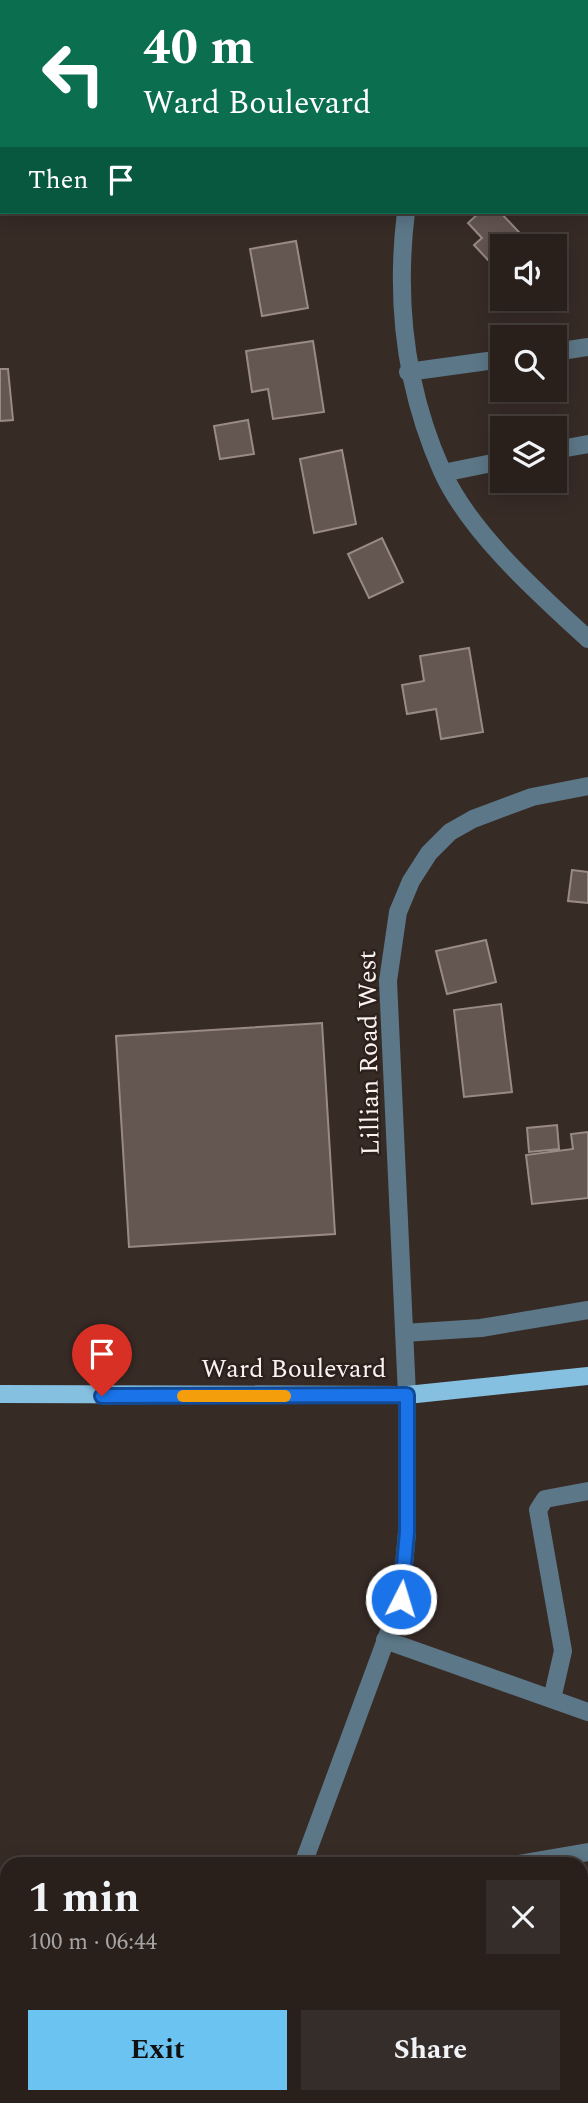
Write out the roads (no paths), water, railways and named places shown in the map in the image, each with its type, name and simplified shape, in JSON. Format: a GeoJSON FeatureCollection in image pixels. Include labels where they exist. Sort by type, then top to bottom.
{"type":"FeatureCollection","features":[{"type":"Feature","properties":{"kind":"main road","name":"Ward Boulevard"},"geometry":{"type":"LineString","coordinates":[[0,1394],[407,1395],[588,1376]]}},
{"type":"Feature","properties":{"kind":"street"},"geometry":{"type":"LineString","coordinates":[[406,214],[400,262],[408,372],[443,473],[503,557],[588,639]]}},
{"type":"Feature","properties":{"kind":"street"},"geometry":{"type":"LineString","coordinates":[[567,350],[588,347]]}},
{"type":"Feature","properties":{"kind":"street"},"geometry":{"type":"LineString","coordinates":[[408,372],[490,361]]}},
{"type":"Feature","properties":{"kind":"street"},"geometry":{"type":"LineString","coordinates":[[567,447],[588,443]]}},
{"type":"Feature","properties":{"kind":"street"},"geometry":{"type":"LineString","coordinates":[[443,473],[490,463]]}},
{"type":"Feature","properties":{"kind":"street","name":"Lillian Road West"},"geometry":{"type":"LineString","coordinates":[[306,1857],[401,1599],[407,1532],[407,1395],[388,981],[398,912],[417,871],[429,853],[450,832],[473,819],[532,797],[588,786]]}},
{"type":"Feature","properties":{"kind":"street"},"geometry":{"type":"LineString","coordinates":[[404,1333],[481,1328],[588,1310]]}},
{"type":"Feature","properties":{"kind":"street"},"geometry":{"type":"LineString","coordinates":[[552,1699],[563,1651],[538,1510],[545,1499],[588,1490]]}},
{"type":"Feature","properties":{"kind":"street"},"geometry":{"type":"LineString","coordinates":[[385,1640],[588,1712]]}},
{"type":"Feature","properties":{"kind":"street"},"geometry":{"type":"LineString","coordinates":[[559,1857],[588,1852]]}}]}
